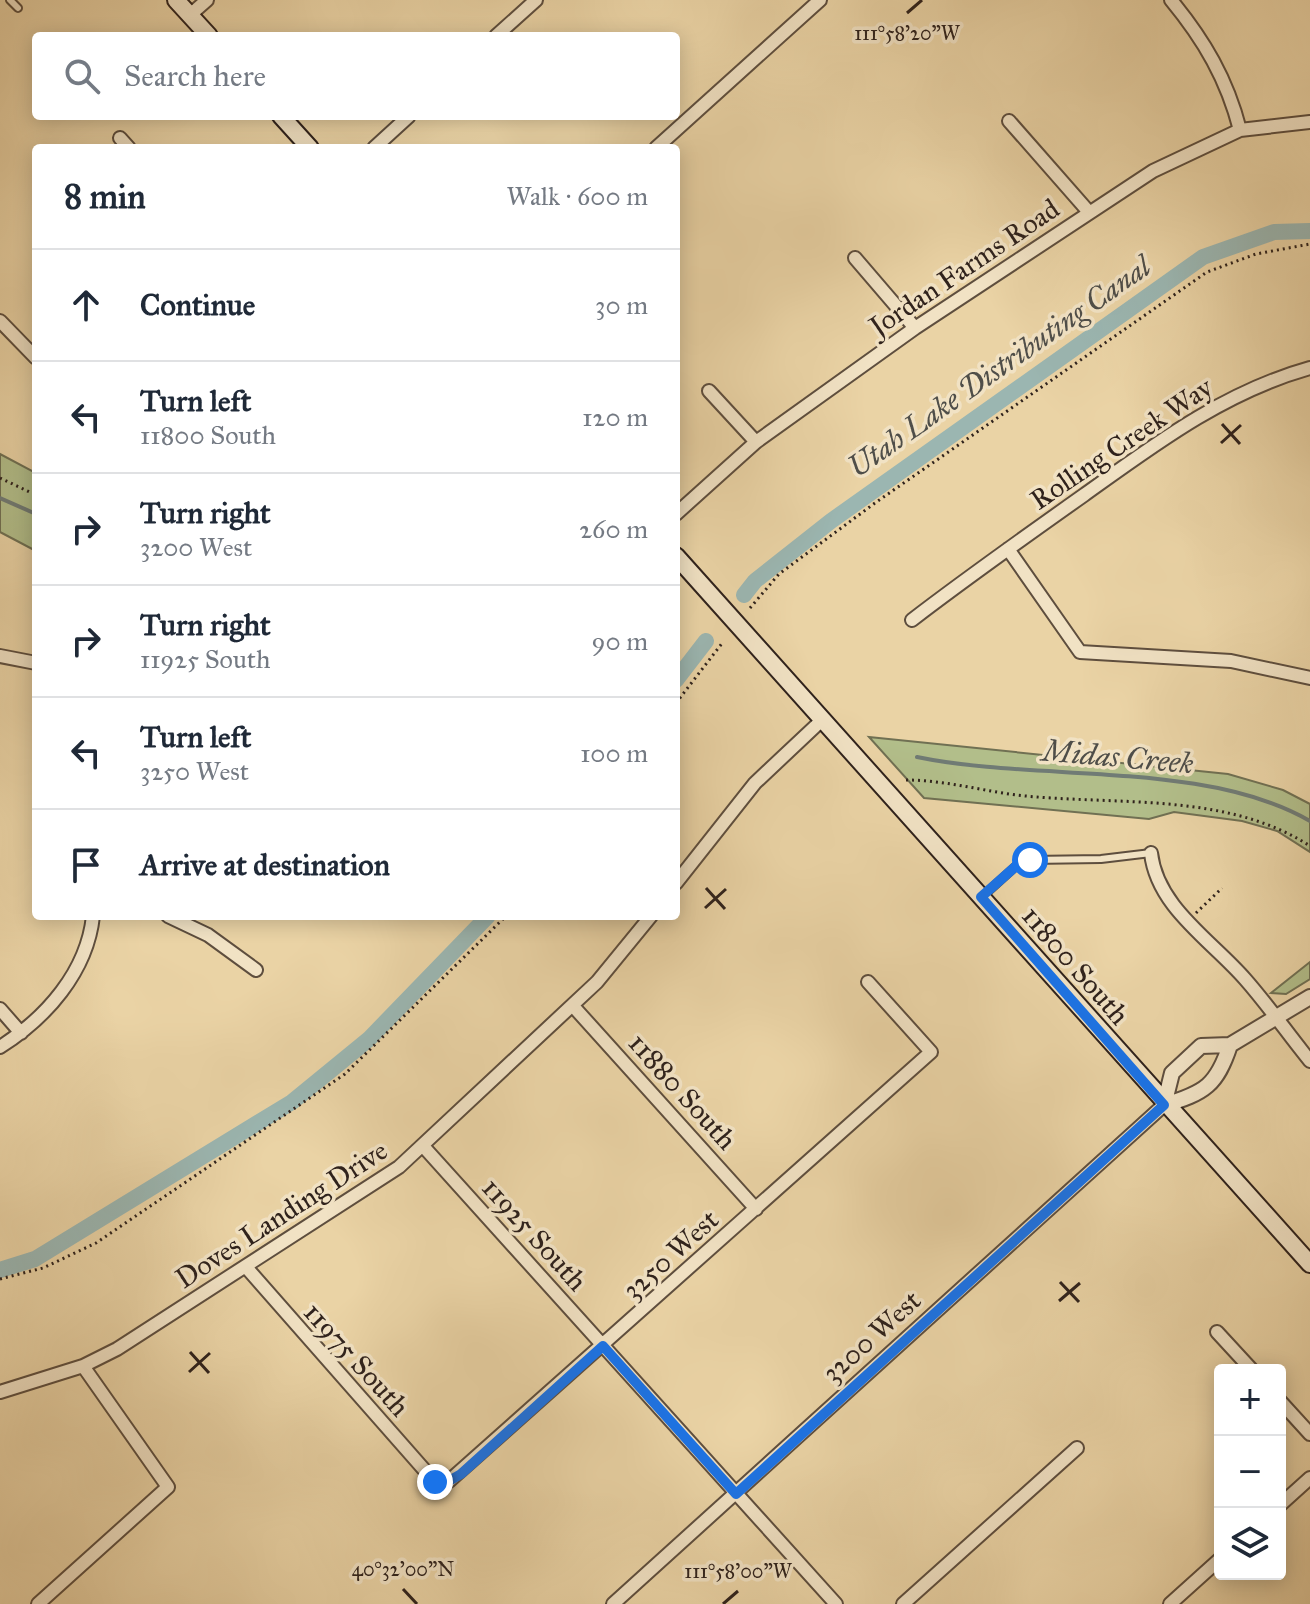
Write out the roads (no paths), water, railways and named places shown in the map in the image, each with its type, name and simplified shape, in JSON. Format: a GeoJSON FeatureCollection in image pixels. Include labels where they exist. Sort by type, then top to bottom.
{"type":"FeatureCollection","features":[{"type":"Feature","properties":{"kind":"main road"},"geometry":{"type":"LineString","coordinates":[[176,0],[205,32]]}},
{"type":"Feature","properties":{"kind":"main road"},"geometry":{"type":"LineString","coordinates":[[285,120],[306,144]]}},
{"type":"Feature","properties":{"kind":"main road","name":"11800 South"},"geometry":{"type":"LineString","coordinates":[[680,560],[1164,1105],[1310,1264]]}},
{"type":"Feature","properties":{"kind":"street"},"geometry":{"type":"LineString","coordinates":[[190,15],[207,0]]}},
{"type":"Feature","properties":{"kind":"street"},"geometry":{"type":"LineString","coordinates":[[500,32],[536,0]]}},
{"type":"Feature","properties":{"kind":"street"},"geometry":{"type":"LineString","coordinates":[[660,144],[820,0]]}},
{"type":"Feature","properties":{"kind":"street"},"geometry":{"type":"LineString","coordinates":[[1171,0],[1201,37],[1230,90],[1240,130]]}},
{"type":"Feature","properties":{"kind":"street"},"geometry":{"type":"LineString","coordinates":[[378,144],[405,120]]}},
{"type":"Feature","properties":{"kind":"street"},"geometry":{"type":"LineString","coordinates":[[1009,121],[1088,211]]}},
{"type":"Feature","properties":{"kind":"street","name":"Jordan Farms Road"},"geometry":{"type":"LineString","coordinates":[[680,510],[756,442],[915,328],[983,285],[1088,211],[1153,171],[1240,130],[1310,122]]}},
{"type":"Feature","properties":{"kind":"street"},"geometry":{"type":"LineString","coordinates":[[855,258],[915,328]]}},
{"type":"Feature","properties":{"kind":"street"},"geometry":{"type":"LineString","coordinates":[[0,321],[32,354]]}},
{"type":"Feature","properties":{"kind":"street","name":"Rolling Creek Way"},"geometry":{"type":"LineString","coordinates":[[912,620],[1178,428],[1226,400],[1276,377],[1310,368]]}},
{"type":"Feature","properties":{"kind":"street"},"geometry":{"type":"LineString","coordinates":[[709,391],[756,442]]}},
{"type":"Feature","properties":{"kind":"street"},"geometry":{"type":"LineString","coordinates":[[1008,549],[1080,652],[1231,661],[1310,676]]}},
{"type":"Feature","properties":{"kind":"street"},"geometry":{"type":"LineString","coordinates":[[0,656],[32,662]]}},
{"type":"Feature","properties":{"kind":"street"},"geometry":{"type":"LineString","coordinates":[[680,878],[749,789],[822,720]]}},
{"type":"Feature","properties":{"kind":"street"},"geometry":{"type":"LineString","coordinates":[[1151,853],[1153,873],[1162,892],[1245,979],[1310,1061]]}},
{"type":"Feature","properties":{"kind":"street"},"geometry":{"type":"LineString","coordinates":[[0,1047],[43,1014],[75,971],[92,920]]}},
{"type":"Feature","properties":{"kind":"street"},"geometry":{"type":"LineString","coordinates":[[176,920],[208,935],[256,970]]}},
{"type":"Feature","properties":{"kind":"street","name":"Doves Landing Drive"},"geometry":{"type":"LineString","coordinates":[[0,1392],[83,1366],[383,1180],[573,1006],[611,967],[648,920]]}},
{"type":"Feature","properties":{"kind":"street","name":"3250 West"},"geometry":{"type":"LineString","coordinates":[[435,1482],[449,1481],[461,1474],[931,1052],[868,982]]}},
{"type":"Feature","properties":{"kind":"street","name":"3200 West"},"geometry":{"type":"LineString","coordinates":[[1164,1105],[1176,1069],[1201,1046],[1230,1045],[1310,997]]}},
{"type":"Feature","properties":{"kind":"street","name":"11880 South"},"geometry":{"type":"LineString","coordinates":[[573,1006],[756,1209]]}},
{"type":"Feature","properties":{"kind":"street"},"geometry":{"type":"LineString","coordinates":[[0,1009],[21,1033]]}},
{"type":"Feature","properties":{"kind":"street","name":"3200 West"},"geometry":{"type":"LineString","coordinates":[[613,1604],[1164,1105],[1193,1097],[1220,1074],[1230,1045]]}},
{"type":"Feature","properties":{"kind":"street","name":"11925 South"},"geometry":{"type":"LineString","coordinates":[[423,1146],[836,1604]]}},
{"type":"Feature","properties":{"kind":"street","name":"11975 South"},"geometry":{"type":"LineString","coordinates":[[246,1267],[256,1283],[435,1482]]}},
{"type":"Feature","properties":{"kind":"street"},"geometry":{"type":"LineString","coordinates":[[1217,1332],[1246,1364]]}},
{"type":"Feature","properties":{"kind":"street"},"geometry":{"type":"LineString","coordinates":[[38,1604],[168,1487],[83,1366]]}},
{"type":"Feature","properties":{"kind":"street"},"geometry":{"type":"LineString","coordinates":[[1286,1408],[1310,1434]]}},
{"type":"Feature","properties":{"kind":"street"},"geometry":{"type":"LineString","coordinates":[[903,1604],[1077,1448]]}},
{"type":"Feature","properties":{"kind":"street"},"geometry":{"type":"LineString","coordinates":[[1286,1500],[1310,1478]]}},
{"type":"Feature","properties":{"kind":"street"},"geometry":{"type":"LineString","coordinates":[[1170,1604],[1214,1564]]}},
{"type":"Feature","properties":{"kind":"lane"},"geometry":{"type":"LineString","coordinates":[[10,0],[18,8]]}},
{"type":"Feature","properties":{"kind":"lane"},"geometry":{"type":"LineString","coordinates":[[981,897],[1016,866],[1037,858],[1101,859],[1151,853]]}},
{"type":"Feature","properties":{"kind":"waterway","name":"Utah Lake Distributing Canal"},"geometry":{"type":"LineString","coordinates":[[744,595],[755,581],[831,521],[1203,257],[1274,232],[1310,231]]}},
{"type":"Feature","properties":{"kind":"waterway","name":"Midas Creek"},"geometry":{"type":"LineString","coordinates":[[0,498],[32,512]]}},
{"type":"Feature","properties":{"kind":"waterway","name":"Utah Lake Distributing Canal"},"geometry":{"type":"LineString","coordinates":[[680,675],[706,641]]}},
{"type":"Feature","properties":{"kind":"waterway","name":"Midas Creek"},"geometry":{"type":"LineString","coordinates":[[917,757],[1014,769],[1171,781],[1221,789],[1268,802],[1310,821]]}},
{"type":"Feature","properties":{"kind":"waterway","name":"Utah Lake Distributing Canal"},"geometry":{"type":"LineString","coordinates":[[0,1270],[35,1259],[292,1102],[369,1039],[484,920]]}}]}
